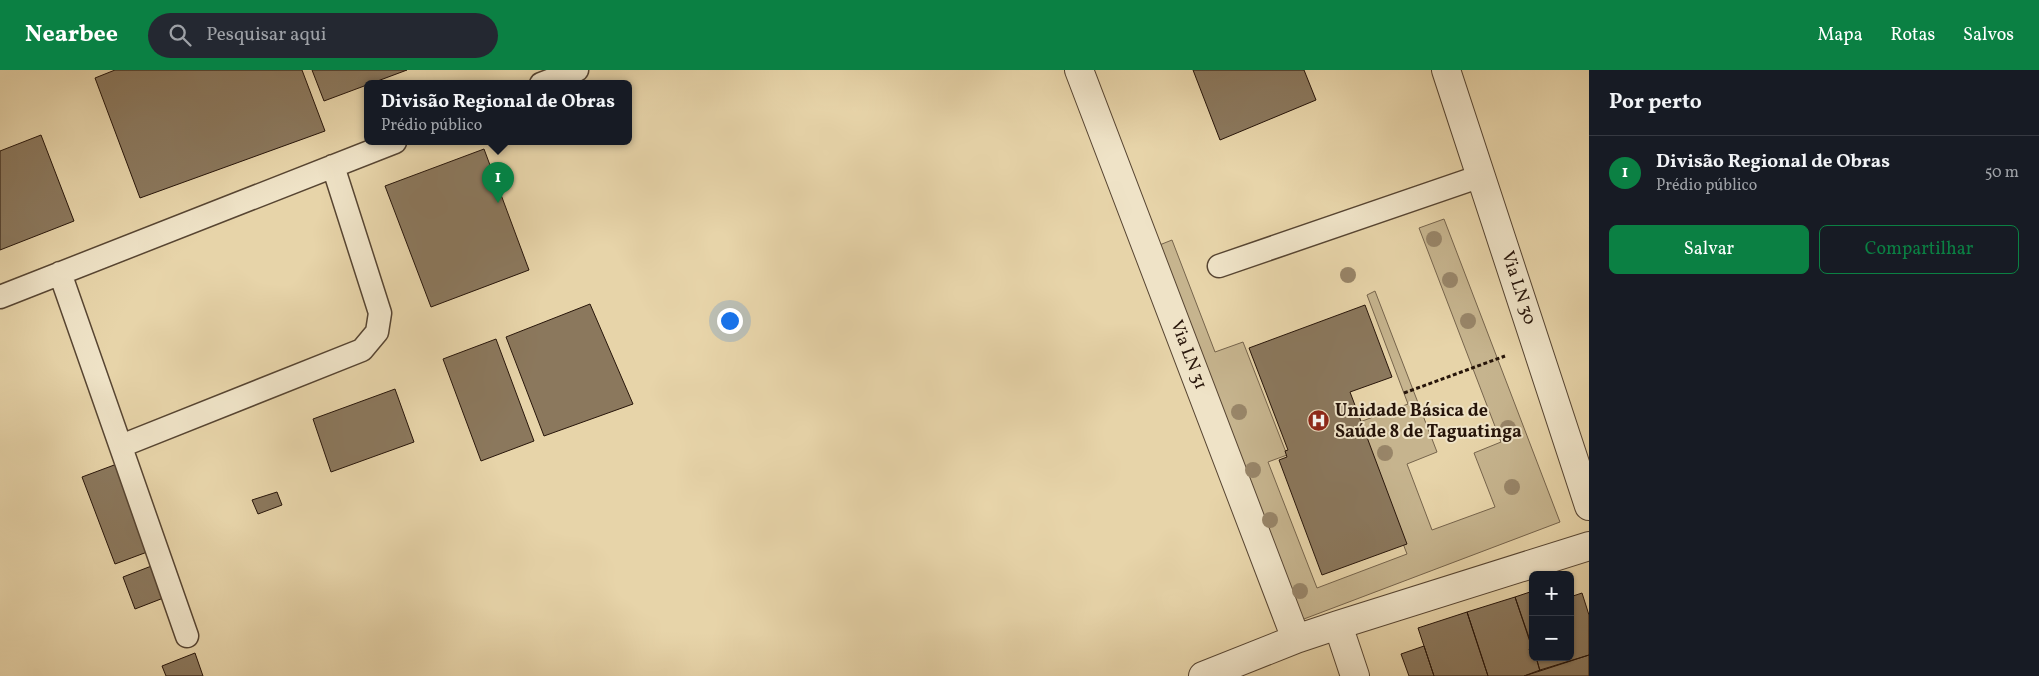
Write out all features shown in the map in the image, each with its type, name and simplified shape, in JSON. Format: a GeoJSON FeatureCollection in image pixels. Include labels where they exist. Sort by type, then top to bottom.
{"type":"FeatureCollection","features":[{"type":"Feature","properties":{"kind":"street","name":"Via LN 31"},"geometry":{"type":"LineString","coordinates":[[1079,70],[1296,639]]}},
{"type":"Feature","properties":{"kind":"street","name":"Via LN 30"},"geometry":{"type":"LineString","coordinates":[[1446,70],[1589,506]]}},
{"type":"Feature","properties":{"kind":"street"},"geometry":{"type":"LineString","coordinates":[[1203,676],[1246,668],[1296,639],[1589,546]]}},
{"type":"Feature","properties":{"kind":"street"},"geometry":{"type":"LineString","coordinates":[[1338,625],[1355,676]]}},
{"type":"Feature","properties":{"kind":"lane"},"geometry":{"type":"LineString","coordinates":[[551,80],[577,70]]}},
{"type":"Feature","properties":{"kind":"lane"},"geometry":{"type":"LineString","coordinates":[[0,297],[387,145]]}},
{"type":"Feature","properties":{"kind":"lane"},"geometry":{"type":"LineString","coordinates":[[121,446],[362,350],[377,332],[380,313],[333,166]]}},
{"type":"Feature","properties":{"kind":"lane"},"geometry":{"type":"LineString","coordinates":[[1219,266],[1481,176]]}},
{"type":"Feature","properties":{"kind":"lane"},"geometry":{"type":"LineString","coordinates":[[60,273],[188,636]]}},
{"type":"Feature","properties":{"kind":"path"},"geometry":{"type":"LineString","coordinates":[[1404,392],[1507,355]]}},
{"type":"Feature","properties":{"kind":"shaded area"},"geometry":{"type":"Polygon","coordinates":[[[1444,219],[1560,522],[1296,622],[1152,248],[1172,240],[1215,352],[1243,342],[1287,455],[1268,462],[1317,588],[1407,554],[1357,423],[1408,404],[1367,295],[1375,291],[1437,452],[1407,464],[1432,530],[1495,507],[1474,453],[1501,442],[1419,228],[1444,219]]]}},
{"type":"Feature","properties":{"kind":"building"},"geometry":{"type":"Polygon","coordinates":[[[115,70],[302,70],[325,131],[140,198],[95,78],[115,70]]]}},
{"type":"Feature","properties":{"kind":"building"},"geometry":{"type":"Polygon","coordinates":[[[312,70],[407,70],[380,80],[364,80],[364,86],[324,101],[312,70]]]}},
{"type":"Feature","properties":{"kind":"building"},"geometry":{"type":"Polygon","coordinates":[[[1193,70],[1304,70],[1316,100],[1220,140],[1193,70]]]}},
{"type":"Feature","properties":{"kind":"building"},"geometry":{"type":"Polygon","coordinates":[[[41,135],[74,221],[0,250],[0,151],[41,135]]]}},
{"type":"Feature","properties":{"kind":"building"},"geometry":{"type":"Polygon","coordinates":[[[484,149],[529,270],[431,307],[385,186],[484,149]]]}},
{"type":"Feature","properties":{"kind":"building"},"geometry":{"type":"Polygon","coordinates":[[[590,304],[633,404],[544,436],[506,337],[590,304]]]}},
{"type":"Feature","properties":{"kind":"building","name":"Unidade Básica de Saúde 8 de Taguatinga"},"geometry":{"type":"Polygon","coordinates":[[[1365,305],[1392,377],[1350,392],[1407,544],[1322,575],[1279,460],[1287,457],[1285,451],[1288,450],[1249,348],[1365,305]]]}},
{"type":"Feature","properties":{"kind":"building"},"geometry":{"type":"Polygon","coordinates":[[[496,339],[534,441],[481,461],[443,359],[496,339]]]}},
{"type":"Feature","properties":{"kind":"building"},"geometry":{"type":"Polygon","coordinates":[[[395,389],[414,442],[331,472],[313,419],[395,389]]]}},
{"type":"Feature","properties":{"kind":"building"},"geometry":{"type":"Polygon","coordinates":[[[133,458],[166,545],[115,564],[82,477],[133,458]]]}},
{"type":"Feature","properties":{"kind":"building"},"geometry":{"type":"Polygon","coordinates":[[[277,492],[282,505],[258,514],[252,500],[277,492]]]}},
{"type":"Feature","properties":{"kind":"building"},"geometry":{"type":"Polygon","coordinates":[[[167,560],[179,592],[135,609],[123,577],[167,560]]]}},
{"type":"Feature","properties":{"kind":"building"},"geometry":{"type":"Polygon","coordinates":[[[1529,592],[1529,637],[1515,597],[1529,592]]]}},
{"type":"Feature","properties":{"kind":"building"},"geometry":{"type":"Polygon","coordinates":[[[1582,593],[1589,615],[1589,655],[1574,660],[1574,596],[1582,593]]]}},
{"type":"Feature","properties":{"kind":"building"},"geometry":{"type":"Polygon","coordinates":[[[1515,597],[1529,639],[1529,661],[1537,661],[1540,671],[1524,676],[1488,676],[1467,612],[1515,597]]]}},
{"type":"Feature","properties":{"kind":"building"},"geometry":{"type":"Polygon","coordinates":[[[1467,612],[1488,676],[1434,676],[1418,628],[1467,612]]]}},
{"type":"Feature","properties":{"kind":"building"},"geometry":{"type":"Polygon","coordinates":[[[1424,646],[1434,676],[1409,676],[1401,654],[1424,646]]]}},
{"type":"Feature","properties":{"kind":"building"},"geometry":{"type":"Polygon","coordinates":[[[195,653],[203,676],[166,676],[162,666],[195,653]]]}},
{"type":"Feature","properties":{"kind":"building"},"geometry":{"type":"Polygon","coordinates":[[[1589,655],[1589,676],[1524,676],[1574,661],[1589,655]]]}},
{"type":"Feature","properties":{"kind":"building"},"geometry":{"type":"Polygon","coordinates":[[[1537,661],[1571,661],[1540,671],[1537,661]]]}},
{"type":"Feature","properties":{"kind":"place","name":"Divisão Regional de Obras"},"geometry":{"type":"Point","coordinates":[498,203]}},
{"type":"Feature","properties":{"kind":"place","name":"Unidade Básica de Saúde 8 de Taguatinga"},"geometry":{"type":"Point","coordinates":[1319,421]}}]}
